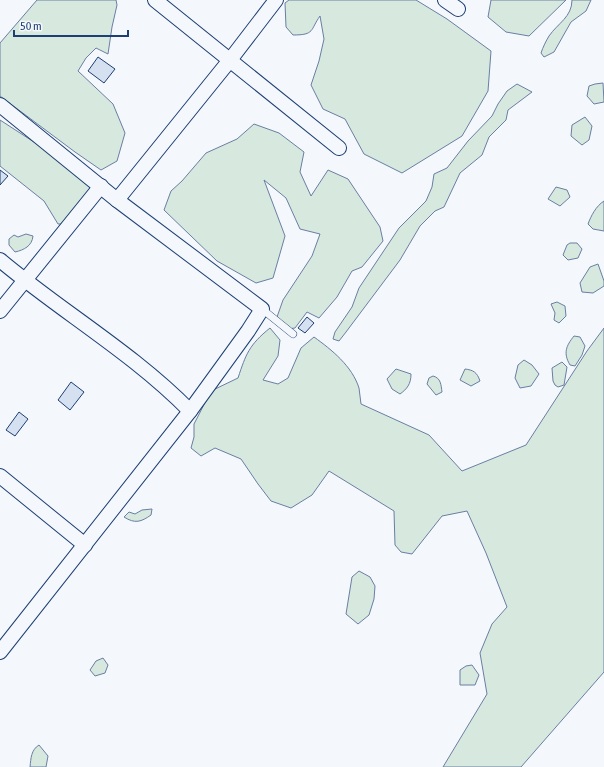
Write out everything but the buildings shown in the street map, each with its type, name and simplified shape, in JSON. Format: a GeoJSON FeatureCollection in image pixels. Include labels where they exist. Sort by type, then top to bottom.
{"type":"FeatureCollection","features":[{"type":"Feature","properties":{"kind":"street"},"geometry":{"type":"LineString","coordinates":[[155,0],[339,148]]}},
{"type":"Feature","properties":{"kind":"street"},"geometry":{"type":"LineString","coordinates":[[117,200],[230,60],[276,0]]}},
{"type":"Feature","properties":{"kind":"street"},"geometry":{"type":"LineString","coordinates":[[445,0],[458,9]]}},
{"type":"Feature","properties":{"kind":"street"},"geometry":{"type":"LineString","coordinates":[[0,105],[117,200],[262,309],[248,331],[190,411],[0,652]]}},
{"type":"Feature","properties":{"kind":"street"},"geometry":{"type":"LineString","coordinates":[[0,311],[101,186]]}},
{"type":"Feature","properties":{"kind":"street"},"geometry":{"type":"LineString","coordinates":[[0,260],[159,382],[190,411]]}},
{"type":"Feature","properties":{"kind":"street"},"geometry":{"type":"LineString","coordinates":[[0,476],[85,545]]}},
{"type":"Feature","properties":{"kind":"lane"},"geometry":{"type":"LineString","coordinates":[[262,309],[293,334]]}},
{"type":"Feature","properties":{"kind":"shaded area"},"geometry":{"type":"Polygon","coordinates":[[[37,0],[116,0],[117,5],[108,54],[96,48],[86,58],[78,71],[113,104],[125,133],[117,161],[101,170],[0,96],[0,43],[37,0]]]}},
{"type":"Feature","properties":{"kind":"shaded area"},"geometry":{"type":"Polygon","coordinates":[[[289,0],[416,0],[447,19],[491,51],[488,91],[462,136],[402,173],[364,154],[345,119],[323,109],[311,85],[324,39],[320,16],[309,33],[293,35],[286,27],[285,3],[289,0]]]}},
{"type":"Feature","properties":{"kind":"shaded area"},"geometry":{"type":"Polygon","coordinates":[[[491,0],[566,0],[529,36],[506,32],[488,17],[491,0]]]}},
{"type":"Feature","properties":{"kind":"shaded area"},"geometry":{"type":"Polygon","coordinates":[[[572,0],[591,0],[586,11],[571,22],[554,52],[544,57],[541,53],[545,44],[549,36],[570,11],[572,0]]]}},
{"type":"Feature","properties":{"kind":"shaded area"},"geometry":{"type":"Polygon","coordinates":[[[603,83],[604,102],[594,104],[587,96],[589,86],[603,83]]]}},
{"type":"Feature","properties":{"kind":"shaded area"},"geometry":{"type":"Polygon","coordinates":[[[517,84],[532,92],[508,110],[506,120],[489,137],[482,155],[460,173],[444,207],[435,211],[420,226],[400,260],[346,332],[339,341],[333,339],[335,332],[352,307],[359,288],[399,228],[426,201],[432,187],[434,174],[447,168],[468,141],[492,116],[507,91],[517,84]]]}},
{"type":"Feature","properties":{"kind":"shaded area"},"geometry":{"type":"Polygon","coordinates":[[[585,117],[592,126],[589,140],[582,145],[571,136],[572,125],[585,117]]]}},
{"type":"Feature","properties":{"kind":"shaded area"},"geometry":{"type":"Polygon","coordinates":[[[0,120],[71,166],[96,195],[76,224],[58,224],[44,201],[0,166],[0,120]]]}},
{"type":"Feature","properties":{"kind":"shaded area"},"geometry":{"type":"Polygon","coordinates":[[[254,124],[279,133],[304,152],[300,172],[311,196],[328,170],[348,179],[380,227],[383,241],[362,267],[352,271],[337,297],[319,318],[307,312],[295,328],[288,329],[277,317],[283,300],[312,256],[320,234],[300,229],[286,198],[264,180],[285,236],[273,278],[256,283],[217,261],[164,210],[171,191],[182,181],[206,153],[237,139],[254,124]]]}},
{"type":"Feature","properties":{"kind":"shaded area"},"geometry":{"type":"Polygon","coordinates":[[[556,187],[567,190],[570,197],[560,206],[548,199],[556,187]]]}},
{"type":"Feature","properties":{"kind":"shaded area"},"geometry":{"type":"Polygon","coordinates":[[[604,201],[604,231],[593,229],[588,224],[596,208],[604,201]]]}},
{"type":"Feature","properties":{"kind":"shaded area"},"geometry":{"type":"Polygon","coordinates":[[[26,234],[33,236],[31,242],[24,249],[15,252],[9,245],[9,239],[14,235],[18,237],[26,234]]]}},
{"type":"Feature","properties":{"kind":"shaded area"},"geometry":{"type":"Polygon","coordinates":[[[570,243],[577,243],[582,249],[578,258],[568,260],[563,255],[567,245],[570,243]]]}},
{"type":"Feature","properties":{"kind":"shaded area"},"geometry":{"type":"Polygon","coordinates":[[[598,264],[604,281],[604,286],[593,293],[582,292],[580,283],[590,267],[598,264]]]}},
{"type":"Feature","properties":{"kind":"shaded area"},"geometry":{"type":"Polygon","coordinates":[[[557,302],[565,306],[566,316],[559,323],[554,320],[555,313],[551,304],[557,302]]]}},
{"type":"Feature","properties":{"kind":"shaded area"},"geometry":{"type":"Polygon","coordinates":[[[270,328],[280,340],[278,356],[263,380],[278,384],[288,378],[301,348],[314,337],[341,359],[352,373],[359,388],[361,404],[429,435],[462,471],[526,445],[587,351],[604,328],[604,672],[521,767],[443,767],[487,694],[480,653],[492,624],[507,607],[486,553],[467,511],[442,516],[412,554],[401,552],[395,545],[394,511],[329,471],[312,495],[291,508],[271,501],[241,459],[215,448],[201,456],[191,448],[194,437],[194,424],[211,391],[238,378],[249,350],[270,328]]]}},
{"type":"Feature","properties":{"kind":"shaded area"},"geometry":{"type":"Polygon","coordinates":[[[574,336],[580,337],[585,346],[582,355],[575,366],[570,365],[566,353],[567,346],[574,336]]]}},
{"type":"Feature","properties":{"kind":"shaded area"},"geometry":{"type":"Polygon","coordinates":[[[524,360],[532,365],[539,374],[531,386],[520,388],[515,378],[518,365],[524,360]]]}},
{"type":"Feature","properties":{"kind":"shaded area"},"geometry":{"type":"Polygon","coordinates":[[[562,362],[567,367],[564,385],[558,387],[553,381],[552,368],[562,362]]]}},
{"type":"Feature","properties":{"kind":"shaded area"},"geometry":{"type":"Polygon","coordinates":[[[396,369],[411,374],[408,386],[400,394],[392,389],[387,379],[396,369]]]}},
{"type":"Feature","properties":{"kind":"shaded area"},"geometry":{"type":"Polygon","coordinates":[[[465,369],[478,375],[480,381],[471,386],[460,380],[465,369]]]}},
{"type":"Feature","properties":{"kind":"shaded area"},"geometry":{"type":"Polygon","coordinates":[[[433,376],[438,378],[442,392],[436,395],[427,384],[429,378],[433,376]]]}},
{"type":"Feature","properties":{"kind":"shaded area"},"geometry":{"type":"Polygon","coordinates":[[[152,509],[151,515],[141,521],[131,521],[124,517],[129,512],[135,514],[142,510],[152,509]]]}},
{"type":"Feature","properties":{"kind":"shaded area"},"geometry":{"type":"Polygon","coordinates":[[[359,571],[370,577],[375,586],[374,599],[369,615],[358,624],[346,614],[352,577],[359,571]]]}},
{"type":"Feature","properties":{"kind":"shaded area"},"geometry":{"type":"Polygon","coordinates":[[[103,658],[108,665],[105,673],[95,676],[90,670],[96,661],[103,658]]]}},
{"type":"Feature","properties":{"kind":"shaded area"},"geometry":{"type":"Polygon","coordinates":[[[472,665],[479,675],[475,685],[460,685],[460,670],[466,666],[472,665]]]}},
{"type":"Feature","properties":{"kind":"shaded area"},"geometry":{"type":"Polygon","coordinates":[[[39,745],[48,756],[46,767],[30,767],[33,752],[39,745]]]}}]}
